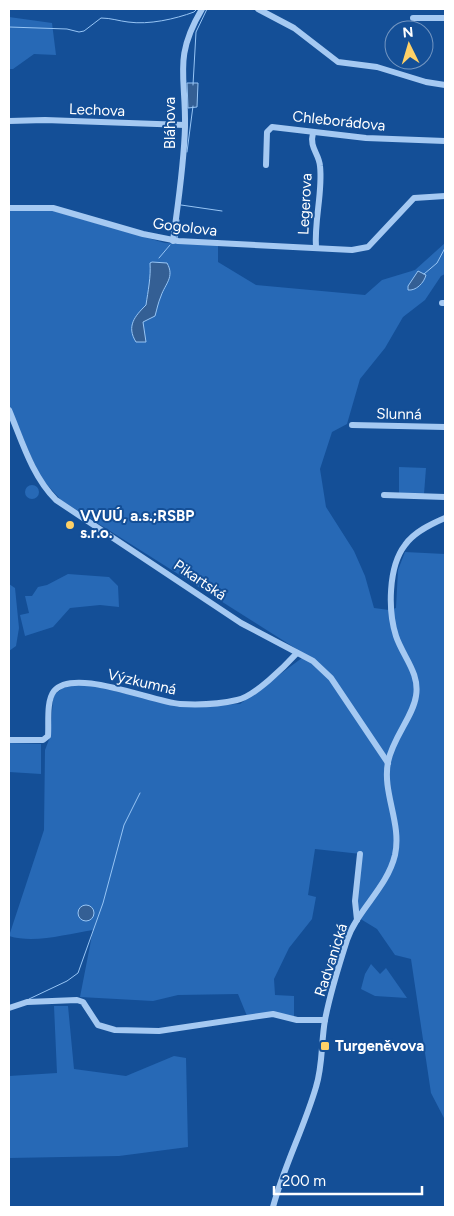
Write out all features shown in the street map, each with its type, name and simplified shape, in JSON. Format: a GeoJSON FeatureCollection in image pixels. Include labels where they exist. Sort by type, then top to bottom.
{"type":"FeatureCollection","features":[{"type":"Feature","properties":{"kind":"street","name":"Bláhova"},"geometry":{"type":"LineString","coordinates":[[174,241],[185,126],[182,56],[191,30],[202,9]]}},
{"type":"Feature","properties":{"kind":"street"},"geometry":{"type":"LineString","coordinates":[[258,9],[294,28],[338,62],[377,67],[422,81],[445,84]]}},
{"type":"Feature","properties":{"kind":"street"},"geometry":{"type":"LineString","coordinates":[[413,18],[445,18]]}},
{"type":"Feature","properties":{"kind":"street","name":"Lechova"},"geometry":{"type":"LineString","coordinates":[[9,121],[29,120],[185,126]]}},
{"type":"Feature","properties":{"kind":"street","name":"Chleborádova"},"geometry":{"type":"LineString","coordinates":[[266,165],[267,132],[269,128],[313,133],[445,140]]}},
{"type":"Feature","properties":{"kind":"street","name":"Legerova"},"geometry":{"type":"LineString","coordinates":[[313,133],[311,144],[320,168],[315,219],[316,248]]}},
{"type":"Feature","properties":{"kind":"street","name":"Gogolova"},"geometry":{"type":"LineString","coordinates":[[9,208],[53,208],[174,241],[362,249],[375,241],[414,198],[445,196]]}},
{"type":"Feature","properties":{"kind":"street","name":"Pikartská"},"geometry":{"type":"LineString","coordinates":[[9,410],[35,472],[56,500],[241,623],[313,661],[332,678],[388,763]]}},
{"type":"Feature","properties":{"kind":"street","name":"Slunná"},"geometry":{"type":"LineString","coordinates":[[352,425],[445,426]]}},
{"type":"Feature","properties":{"kind":"street"},"geometry":{"type":"LineString","coordinates":[[384,495],[445,497]]}},
{"type":"Feature","properties":{"kind":"street","name":"Radvanická"},"geometry":{"type":"LineString","coordinates":[[273,1207],[286,1165],[316,1087],[325,1020],[348,940],[358,920],[387,877],[396,849],[396,830],[388,786],[388,763],[394,743],[413,706],[416,693],[412,668],[398,640],[394,624],[392,608],[395,569],[400,553],[409,540],[420,531],[445,518]]}},
{"type":"Feature","properties":{"kind":"street","name":"Výzkumná"},"geometry":{"type":"LineString","coordinates":[[9,740],[43,740],[48,736],[50,698],[55,690],[62,686],[81,681],[179,704],[239,700],[270,679],[297,653]]}},
{"type":"Feature","properties":{"kind":"street"},"geometry":{"type":"LineString","coordinates":[[358,920],[355,901],[360,854]]}},
{"type":"Feature","properties":{"kind":"street"},"geometry":{"type":"LineString","coordinates":[[9,1008],[27,1002],[77,1000],[83,1002],[98,1025],[115,1030],[133,1031],[188,1028],[273,1014],[297,1020],[325,1020]]}},
{"type":"Feature","properties":{"kind":"shaded area"},"geometry":{"type":"Polygon","coordinates":[[[9,17],[52,23],[56,55],[34,54],[13,69],[9,69],[9,17]]]}},
{"type":"Feature","properties":{"kind":"shaded area"},"geometry":{"type":"Polygon","coordinates":[[[187,83],[198,83],[197,107],[188,108],[187,83]]]}},
{"type":"Feature","properties":{"kind":"shaded area"},"geometry":{"type":"Polygon","coordinates":[[[47,209],[165,243],[218,245],[218,262],[256,285],[365,295],[382,280],[415,270],[445,243],[445,274],[441,276],[425,300],[403,317],[385,348],[360,379],[347,424],[332,432],[320,469],[326,507],[354,551],[365,576],[374,608],[389,610],[396,608],[398,570],[405,552],[445,554],[445,1120],[431,1093],[411,959],[395,955],[377,929],[354,915],[361,854],[315,849],[308,895],[316,897],[312,919],[289,948],[274,979],[275,995],[294,996],[294,1017],[247,1016],[238,994],[178,995],[153,1001],[80,997],[93,930],[40,939],[9,936],[44,830],[45,750],[50,737],[55,694],[63,688],[80,683],[178,706],[240,704],[306,655],[61,500],[40,477],[9,405],[9,210],[47,209]]]}},
{"type":"Feature","properties":{"kind":"shaded area"},"geometry":{"type":"Polygon","coordinates":[[[150,263],[167,263],[170,276],[155,316],[143,322],[146,342],[136,342],[132,326],[135,317],[146,305],[150,279],[150,263]]]}},
{"type":"Feature","properties":{"kind":"shaded area"},"geometry":{"type":"Polygon","coordinates":[[[418,271],[426,275],[423,281],[417,288],[408,290],[408,286],[418,271]]]}},
{"type":"Feature","properties":{"kind":"shaded area"},"geometry":{"type":"Polygon","coordinates":[[[399,467],[426,468],[424,494],[399,493],[399,467]]]}},
{"type":"Feature","properties":{"kind":"shaded area"},"geometry":{"type":"Polygon","coordinates":[[[29,485],[35,485],[39,492],[35,499],[29,499],[25,495],[25,489],[29,485]]]}},
{"type":"Feature","properties":{"kind":"shaded area"},"geometry":{"type":"Polygon","coordinates":[[[68,574],[109,577],[118,586],[119,607],[100,605],[70,608],[53,627],[25,636],[20,615],[29,613],[25,596],[32,596],[38,587],[47,585],[68,574]]]}},
{"type":"Feature","properties":{"kind":"shaded area"},"geometry":{"type":"Polygon","coordinates":[[[9,584],[15,588],[19,628],[16,646],[9,651],[9,584]]]}},
{"type":"Feature","properties":{"kind":"shaded area"},"geometry":{"type":"Polygon","coordinates":[[[9,743],[41,744],[41,774],[9,772],[9,743]]]}},
{"type":"Feature","properties":{"kind":"shaded area"},"geometry":{"type":"Polygon","coordinates":[[[83,905],[89,905],[94,910],[92,919],[83,921],[78,916],[78,910],[83,905]]]}},
{"type":"Feature","properties":{"kind":"shaded area"},"geometry":{"type":"Polygon","coordinates":[[[371,964],[380,974],[386,968],[407,998],[375,996],[361,989],[365,974],[371,964]]]}},
{"type":"Feature","properties":{"kind":"shaded area"},"geometry":{"type":"Polygon","coordinates":[[[54,1006],[68,1006],[74,1069],[126,1076],[174,1056],[186,1058],[188,1147],[119,1156],[9,1158],[9,1076],[57,1073],[54,1006]]]}},
{"type":"Feature","properties":{"kind":"waterway"},"geometry":{"type":"LineString","coordinates":[[9,27],[67,29],[79,32],[84,31],[101,18],[136,23],[153,22],[179,17],[194,12],[197,9]]}},
{"type":"Feature","properties":{"kind":"waterway"},"geometry":{"type":"LineString","coordinates":[[193,85],[196,32],[207,9]]}},
{"type":"Feature","properties":{"kind":"waterway"},"geometry":{"type":"LineString","coordinates":[[187,152],[193,106]]}},
{"type":"Feature","properties":{"kind":"waterway"},"geometry":{"type":"LineString","coordinates":[[181,205],[222,211]]}},
{"type":"Feature","properties":{"kind":"waterway"},"geometry":{"type":"LineString","coordinates":[[177,239],[179,220]]}},
{"type":"Feature","properties":{"kind":"waterway"},"geometry":{"type":"LineString","coordinates":[[159,258],[170,245]]}},
{"type":"Feature","properties":{"kind":"waterway"},"geometry":{"type":"LineString","coordinates":[[424,274],[437,263],[445,248]]}},
{"type":"Feature","properties":{"kind":"waterway"},"geometry":{"type":"LineString","coordinates":[[29,999],[67,981],[78,973],[103,903],[124,825],[140,793]]}},
{"type":"Feature","properties":{"kind":"place","name":"VVUÚ, a.s.;RSBP s.r.o."},"geometry":{"type":"Point","coordinates":[70,525]}},
{"type":"Feature","properties":{"kind":"place","name":"Turgeněvova"},"geometry":{"type":"Point","coordinates":[325,1046]}}]}
